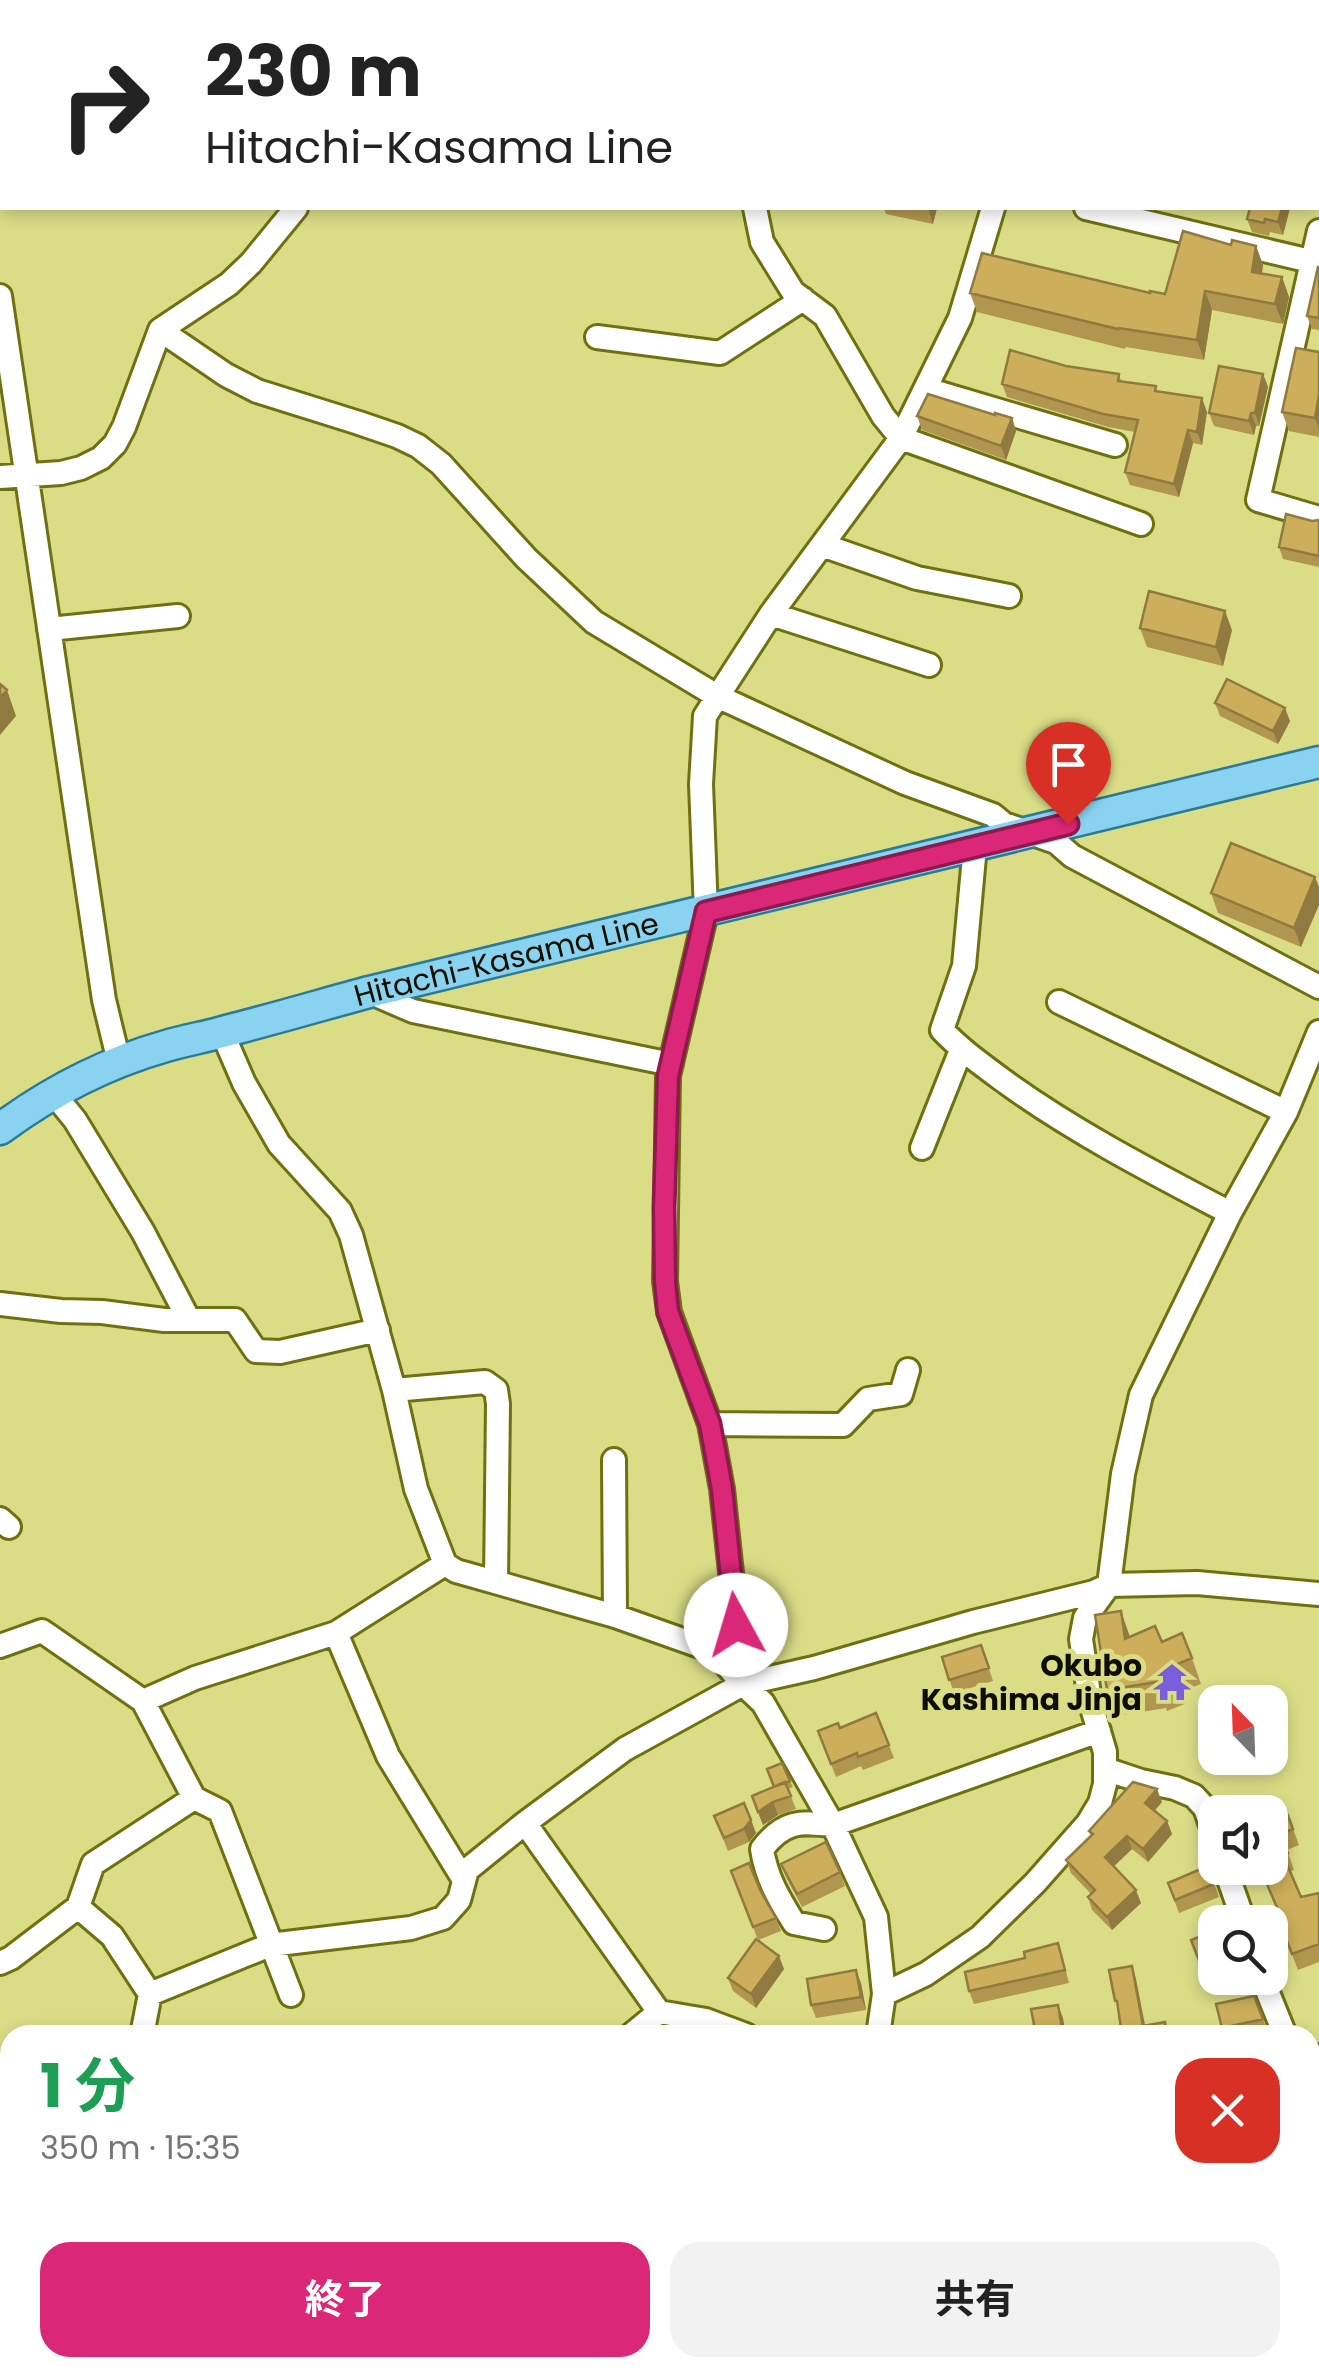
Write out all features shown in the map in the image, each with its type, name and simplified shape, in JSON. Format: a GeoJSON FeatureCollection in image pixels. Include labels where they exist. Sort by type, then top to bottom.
{"type":"FeatureCollection","features":[{"type":"Feature","properties":{"kind":"main road","name":"Hitachi-Kasama Line"},"geometry":{"type":"LineString","coordinates":[[0,1129],[53,1093],[167,1045],[369,992],[1319,762]]}},
{"type":"Feature","properties":{"kind":"street"},"geometry":{"type":"LineString","coordinates":[[0,476],[62,474],[101,458],[124,427],[160,330],[229,284],[294,210]]}},
{"type":"Feature","properties":{"kind":"street"},"geometry":{"type":"LineString","coordinates":[[755,210],[762,242],[793,292],[825,316],[882,416],[900,438],[1142,524]]}},
{"type":"Feature","properties":{"kind":"street"},"geometry":{"type":"LineString","coordinates":[[743,1684],[722,1489],[710,1424],[668,1312],[667,1296],[664,1208],[668,1076],[706,912],[702,784],[705,716],[771,614],[900,438],[960,318],[993,210]]}},
{"type":"Feature","properties":{"kind":"street"},"geometry":{"type":"LineString","coordinates":[[1094,210],[1315,263]]}},
{"type":"Feature","properties":{"kind":"street"},"geometry":{"type":"LineString","coordinates":[[1319,232],[1258,500],[1319,518]]}},
{"type":"Feature","properties":{"kind":"street"},"geometry":{"type":"LineString","coordinates":[[0,296],[104,1000],[120,1062]]}},
{"type":"Feature","properties":{"kind":"street"},"geometry":{"type":"LineString","coordinates":[[598,337],[720,353],[803,300]]}},
{"type":"Feature","properties":{"kind":"street"},"geometry":{"type":"LineString","coordinates":[[160,330],[256,391],[418,446],[594,622],[718,696],[905,783],[1056,842],[1072,856],[1319,986]]}},
{"type":"Feature","properties":{"kind":"street"},"geometry":{"type":"LineString","coordinates":[[926,389],[1115,445]]}},
{"type":"Feature","properties":{"kind":"street"},"geometry":{"type":"LineString","coordinates":[[822,545],[917,578],[1008,596]]}},
{"type":"Feature","properties":{"kind":"street"},"geometry":{"type":"LineString","coordinates":[[771,614],[930,665]]}},
{"type":"Feature","properties":{"kind":"street"},"geometry":{"type":"LineString","coordinates":[[49,629],[178,616]]}},
{"type":"Feature","properties":{"kind":"street"},"geometry":{"type":"LineString","coordinates":[[975,846],[964,966],[942,1030],[961,1050],[1031,1100],[1109,1149],[1230,1213]]}},
{"type":"Feature","properties":{"kind":"street"},"geometry":{"type":"LineString","coordinates":[[369,992],[413,1011],[671,1064]]}},
{"type":"Feature","properties":{"kind":"street"},"geometry":{"type":"LineString","coordinates":[[1059,1002],[1286,1112]]}},
{"type":"Feature","properties":{"kind":"street"},"geometry":{"type":"LineString","coordinates":[[222,1032],[244,1083],[279,1144],[340,1210],[352,1235],[416,1489],[445,1564],[456,1571],[615,1616],[714,1651],[763,1703],[834,1825],[876,1917],[884,1994],[879,2025]]}},
{"type":"Feature","properties":{"kind":"street"},"geometry":{"type":"LineString","coordinates":[[884,1994],[926,1974],[980,1937],[1035,1884],[1100,1803],[1105,1784],[1105,1752],[1090,1702],[1082,1639],[1086,1618],[1109,1584],[1123,1474],[1141,1395],[1230,1213],[1286,1112],[1319,1032]]}},
{"type":"Feature","properties":{"kind":"street"},"geometry":{"type":"LineString","coordinates":[[922,1148],[961,1050]]}},
{"type":"Feature","properties":{"kind":"street"},"geometry":{"type":"LineString","coordinates":[[53,1093],[76,1120],[189,1320]]}},
{"type":"Feature","properties":{"kind":"street"},"geometry":{"type":"LineString","coordinates":[[0,1304],[164,1320],[235,1320],[256,1351],[280,1352],[378,1330]]}},
{"type":"Feature","properties":{"kind":"street"},"geometry":{"type":"LineString","coordinates":[[710,1424],[842,1425],[868,1399],[901,1394],[908,1370]]}},
{"type":"Feature","properties":{"kind":"street"},"geometry":{"type":"LineString","coordinates":[[394,1390],[485,1382],[496,1390],[496,1582]]}},
{"type":"Feature","properties":{"kind":"street"},"geometry":{"type":"LineString","coordinates":[[614,1460],[615,1616]]}},
{"type":"Feature","properties":{"kind":"street"},"geometry":{"type":"LineString","coordinates":[[143,1701],[195,1678],[336,1633],[445,1564]]}},
{"type":"Feature","properties":{"kind":"street"},"geometry":{"type":"LineString","coordinates":[[150,1994],[270,1946],[410,1928],[443,1918],[459,1900],[467,1870],[525,1823],[625,1749],[743,1684],[1094,1592],[1109,1584],[1198,1583],[1319,1594]]}},
{"type":"Feature","properties":{"kind":"street"},"geometry":{"type":"LineString","coordinates":[[0,1646],[42,1631],[143,1701],[194,1798],[220,1811],[290,1995]]}},
{"type":"Feature","properties":{"kind":"street"},"geometry":{"type":"LineString","coordinates":[[336,1633],[388,1756],[464,1880]]}},
{"type":"Feature","properties":{"kind":"street"},"geometry":{"type":"LineString","coordinates":[[1070,1742],[1090,1702]]}},
{"type":"Feature","properties":{"kind":"street"},"geometry":{"type":"LineString","coordinates":[[824,1929],[794,1923],[776,1894],[762,1848],[774,1832],[800,1822],[834,1825],[1100,1732]]}},
{"type":"Feature","properties":{"kind":"street"},"geometry":{"type":"LineString","coordinates":[[1105,1769],[1175,1788],[1198,1800]]}},
{"type":"Feature","properties":{"kind":"street"},"geometry":{"type":"LineString","coordinates":[[0,1963],[12,1958],[78,1906],[93,1864],[194,1798]]}},
{"type":"Feature","properties":{"kind":"street"},"geometry":{"type":"LineString","coordinates":[[525,1823],[660,2012],[719,2025]]}},
{"type":"Feature","properties":{"kind":"street"},"geometry":{"type":"LineString","coordinates":[[78,1906],[112,1936],[150,1994],[144,2025]]}},
{"type":"Feature","properties":{"kind":"street"},"geometry":{"type":"LineString","coordinates":[[1269,1995],[1281,2025]]}},
{"type":"Feature","properties":{"kind":"street"},"geometry":{"type":"LineString","coordinates":[[644,2025],[660,2012]]}},
{"type":"Feature","properties":{"kind":"building"},"geometry":{"type":"Polygon","coordinates":[[[1249,210],[1281,210],[1278,222],[1247,219],[1249,210]]]}},
{"type":"Feature","properties":{"kind":"building"},"geometry":{"type":"Polygon","coordinates":[[[1183,231],[1231,245],[1232,240],[1256,246],[1252,272],[1282,277],[1275,304],[1205,291],[1197,340],[1118,329],[970,293],[982,253],[1165,294],[1183,231]]]}},
{"type":"Feature","properties":{"kind":"building"},"geometry":{"type":"Polygon","coordinates":[[[1319,267],[1319,318],[1307,316],[1319,267]]]}},
{"type":"Feature","properties":{"kind":"building"},"geometry":{"type":"Polygon","coordinates":[[[1296,348],[1319,352],[1315,418],[1282,412],[1296,348]]]}},
{"type":"Feature","properties":{"kind":"building"},"geometry":{"type":"Polygon","coordinates":[[[1010,350],[1066,366],[1119,374],[1118,381],[1156,386],[1155,391],[1202,398],[1197,432],[1188,430],[1174,484],[1125,472],[1138,420],[1103,414],[1002,384],[1010,350]]]}},
{"type":"Feature","properties":{"kind":"building"},"geometry":{"type":"Polygon","coordinates":[[[1219,366],[1263,374],[1255,413],[1251,413],[1249,421],[1209,413],[1219,366]]]}},
{"type":"Feature","properties":{"kind":"building"},"geometry":{"type":"Polygon","coordinates":[[[928,394],[1012,418],[1001,446],[917,416],[928,394]]]}},
{"type":"Feature","properties":{"kind":"building"},"geometry":{"type":"Polygon","coordinates":[[[1286,514],[1319,520],[1319,556],[1279,547],[1286,514]]]}},
{"type":"Feature","properties":{"kind":"building"},"geometry":{"type":"Polygon","coordinates":[[[1149,591],[1225,611],[1216,647],[1140,628],[1149,591]]]}},
{"type":"Feature","properties":{"kind":"building"},"geometry":{"type":"Polygon","coordinates":[[[1227,679],[1285,708],[1273,731],[1215,703],[1227,679]]]}},
{"type":"Feature","properties":{"kind":"building"},"geometry":{"type":"Polygon","coordinates":[[[1231,843],[1315,877],[1294,928],[1211,893],[1231,843]]]}},
{"type":"Feature","properties":{"kind":"building"},"geometry":{"type":"Polygon","coordinates":[[[1121,1611],[1125,1639],[1155,1626],[1162,1642],[1182,1633],[1192,1658],[1173,1666],[1178,1677],[1158,1686],[1157,1682],[1107,1690],[1095,1615],[1121,1611]]]}},
{"type":"Feature","properties":{"kind":"building"},"geometry":{"type":"Polygon","coordinates":[[[981,1645],[989,1668],[949,1680],[942,1657],[981,1645]]]}},
{"type":"Feature","properties":{"kind":"building"},"geometry":{"type":"Polygon","coordinates":[[[876,1713],[889,1745],[831,1764],[818,1731],[838,1723],[840,1728],[876,1713]]]}},
{"type":"Feature","properties":{"kind":"building"},"geometry":{"type":"Polygon","coordinates":[[[782,1763],[790,1781],[774,1787],[767,1769],[782,1763]]]}},
{"type":"Feature","properties":{"kind":"building"},"geometry":{"type":"Polygon","coordinates":[[[785,1782],[791,1796],[758,1812],[752,1796],[785,1782]]]}},
{"type":"Feature","properties":{"kind":"building"},"geometry":{"type":"Polygon","coordinates":[[[1133,1782],[1157,1789],[1145,1803],[1167,1821],[1143,1849],[1127,1836],[1105,1857],[1136,1890],[1107,1917],[1088,1897],[1095,1890],[1066,1860],[1093,1834],[1089,1831],[1133,1782]]]}},
{"type":"Feature","properties":{"kind":"building"},"geometry":{"type":"Polygon","coordinates":[[[744,1803],[751,1820],[744,1829],[724,1838],[714,1816],[744,1803]]]}},
{"type":"Feature","properties":{"kind":"building"},"geometry":{"type":"Polygon","coordinates":[[[826,1842],[840,1872],[797,1894],[781,1864],[826,1842]]]}},
{"type":"Feature","properties":{"kind":"building"},"geometry":{"type":"Polygon","coordinates":[[[749,1863],[776,1918],[753,1927],[731,1871],[749,1863]]]}},
{"type":"Feature","properties":{"kind":"building"},"geometry":{"type":"Polygon","coordinates":[[[1288,1867],[1301,1897],[1319,1893],[1319,1944],[1292,1954],[1288,1944],[1288,1905],[1276,1905],[1267,1885],[1288,1885],[1288,1867]]]}},
{"type":"Feature","properties":{"kind":"building"},"geometry":{"type":"Polygon","coordinates":[[[1198,1870],[1198,1885],[1212,1885],[1175,1900],[1168,1883],[1198,1870]]]}},
{"type":"Feature","properties":{"kind":"building"},"geometry":{"type":"Polygon","coordinates":[[[1198,1937],[1198,1958],[1191,1940],[1198,1937]]]}},
{"type":"Feature","properties":{"kind":"building"},"geometry":{"type":"Polygon","coordinates":[[[756,1939],[779,1956],[751,1994],[728,1978],[756,1939]]]}},
{"type":"Feature","properties":{"kind":"building"},"geometry":{"type":"Polygon","coordinates":[[[1058,1943],[1065,1970],[969,1991],[965,1972],[1025,1958],[1024,1952],[1058,1943]]]}},
{"type":"Feature","properties":{"kind":"building"},"geometry":{"type":"Polygon","coordinates":[[[1132,1966],[1143,2025],[1121,2025],[1109,1970],[1132,1966]]]}},
{"type":"Feature","properties":{"kind":"building"},"geometry":{"type":"Polygon","coordinates":[[[856,1970],[861,1997],[811,2005],[807,1979],[856,1970]]]}},
{"type":"Feature","properties":{"kind":"building"},"geometry":{"type":"Polygon","coordinates":[[[1254,1996],[1263,2019],[1221,2025],[1216,2004],[1254,1996]]]}},
{"type":"Feature","properties":{"kind":"building"},"geometry":{"type":"Polygon","coordinates":[[[1058,2005],[1061,2025],[1034,2025],[1031,2009],[1058,2005]]]}},
{"type":"Feature","properties":{"kind":"place","name":"Okubo Kashima Jinja"},"geometry":{"type":"Point","coordinates":[1172,1682]}},
{"type":"Feature","properties":{"kind":"route"},"geometry":{"type":"LineString","coordinates":[[736,1625],[722,1489],[710,1424],[668,1312],[665,1281],[668,1076],[706,912],[1068,824]]}}]}
